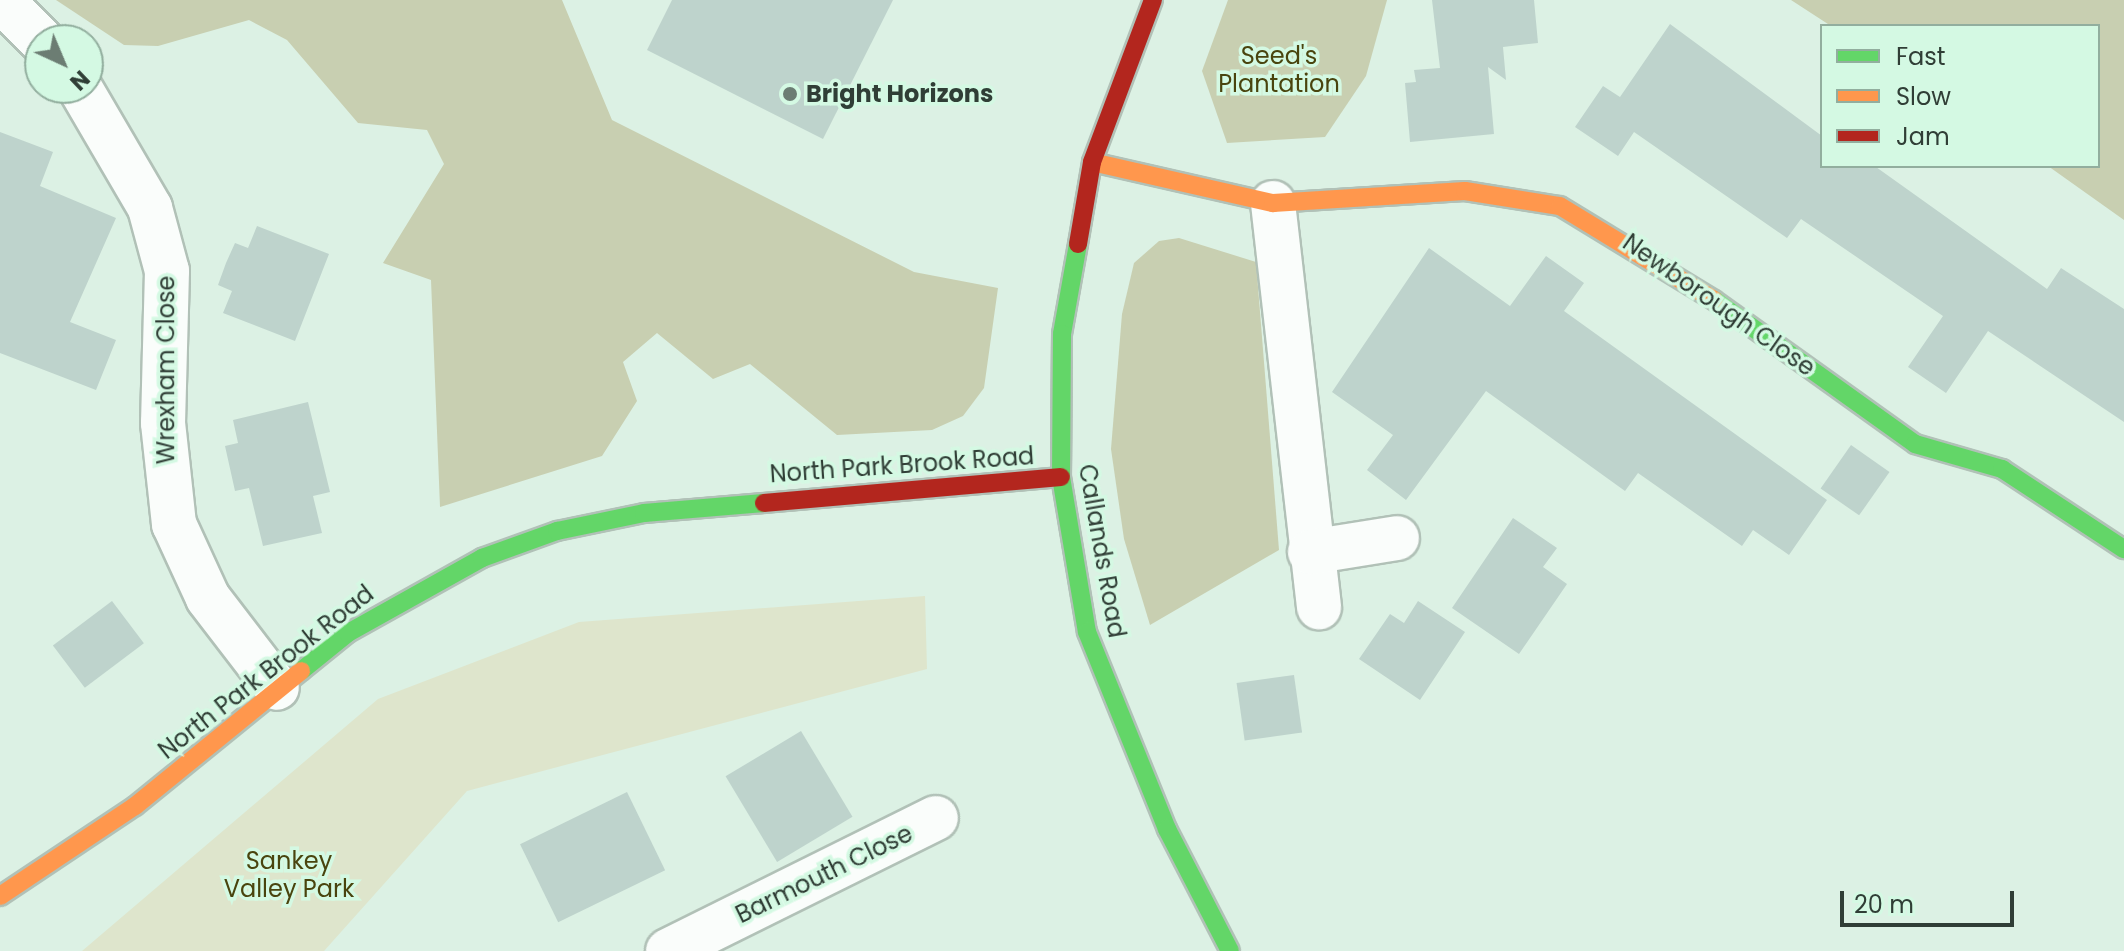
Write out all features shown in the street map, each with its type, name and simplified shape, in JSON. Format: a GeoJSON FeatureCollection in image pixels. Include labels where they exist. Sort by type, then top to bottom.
{"type":"FeatureCollection","features":[{"type":"Feature","properties":{"kind":"street"},"geometry":{"type":"LineString","coordinates":[[1,0],[25,24]]}},
{"type":"Feature","properties":{"kind":"street","name":"Callands Road"},"geometry":{"type":"LineString","coordinates":[[1153,0],[1092,162],[1062,334],[1061,477],[1087,632],[1167,829],[1230,951]]}},
{"type":"Feature","properties":{"kind":"street","name":"Wrexham Close"},"geometry":{"type":"LineString","coordinates":[[89,104],[150,208],[167,271],[163,423],[174,524],[208,598],[277,688]]}},
{"type":"Feature","properties":{"kind":"street","name":"Newborough Close"},"geometry":{"type":"LineString","coordinates":[[1092,162],[1273,203],[1465,191],[1560,206],[1657,259],[1915,444],[2002,469],[2124,549]]}},
{"type":"Feature","properties":{"kind":"street"},"geometry":{"type":"LineString","coordinates":[[1273,203],[1310,552],[1319,607]]}},
{"type":"Feature","properties":{"kind":"street","name":"North Park Brook Road"},"geometry":{"type":"LineString","coordinates":[[0,896],[70,855],[277,688],[411,592],[557,531],[748,501],[1061,477]]}},
{"type":"Feature","properties":{"kind":"street"},"geometry":{"type":"LineString","coordinates":[[1310,552],[1397,538]]}},
{"type":"Feature","properties":{"kind":"street","name":"Barmouth Close"},"geometry":{"type":"LineString","coordinates":[[668,951],[936,818]]}},
{"type":"Feature","properties":{"kind":"green space"},"geometry":{"type":"Polygon","coordinates":[[[56,0],[562,0],[612,120],[914,272],[998,288],[984,388],[963,416],[932,430],[837,435],[750,364],[713,379],[657,333],[623,362],[637,401],[602,456],[440,507],[431,280],[383,263],[444,164],[427,130],[358,123],[287,40],[249,20],[158,46],[124,45],[104,32],[104,24],[92,24],[56,0]]]}},
{"type":"Feature","properties":{"kind":"green space","name":"Seed's Plantation"},"geometry":{"type":"Polygon","coordinates":[[[1228,0],[1387,0],[1366,76],[1325,137],[1227,143],[1202,71],[1228,0]]]}},
{"type":"Feature","properties":{"kind":"green space"},"geometry":{"type":"Polygon","coordinates":[[[1791,0],[2124,0],[2124,220],[2051,168],[2100,168],[2100,24],[1828,24],[1791,0]]]}},
{"type":"Feature","properties":{"kind":"green space"},"geometry":{"type":"Polygon","coordinates":[[[1179,238],[1256,262],[1279,550],[1150,625],[1124,539],[1111,449],[1122,314],[1134,263],[1159,241],[1179,238]]]}},
{"type":"Feature","properties":{"kind":"green space","name":"Sankey Valley Park"},"geometry":{"type":"Polygon","coordinates":[[[925,596],[927,669],[467,791],[324,951],[82,951],[378,699],[579,622],[925,596]]]}},
{"type":"Feature","properties":{"kind":"building","name":"Bright Horizons"},"geometry":{"type":"Polygon","coordinates":[[[672,0],[893,0],[823,139],[647,50],[672,0]]]}},
{"type":"Feature","properties":{"kind":"building"},"geometry":{"type":"Polygon","coordinates":[[[1432,0],[1534,0],[1538,43],[1503,47],[1506,80],[1488,67],[1494,134],[1410,142],[1405,83],[1416,82],[1414,70],[1440,68],[1432,0]]]}},
{"type":"Feature","properties":{"kind":"building"},"geometry":{"type":"Polygon","coordinates":[[[1670,24],[1820,135],[1820,168],[1877,168],[2047,289],[2061,268],[2124,309],[2124,422],[1988,331],[1946,393],[1908,367],[1943,316],[1801,219],[1787,238],[1634,132],[1618,156],[1575,127],[1603,86],[1620,97],[1670,24]]]}},
{"type":"Feature","properties":{"kind":"building"},"geometry":{"type":"Polygon","coordinates":[[[0,132],[53,152],[40,186],[116,218],[70,322],[116,340],[96,390],[0,353],[0,132]]]}},
{"type":"Feature","properties":{"kind":"building"},"geometry":{"type":"Polygon","coordinates":[[[257,226],[329,254],[295,341],[223,313],[232,291],[218,285],[226,263],[235,243],[248,248],[257,226]]]}},
{"type":"Feature","properties":{"kind":"building"},"geometry":{"type":"Polygon","coordinates":[[[1429,248],[1510,306],[1546,256],[1584,283],[1564,311],[1827,500],[1789,555],[1753,530],[1742,546],[1638,473],[1625,491],[1486,391],[1406,500],[1367,470],[1393,435],[1332,392],[1429,248]]]}},
{"type":"Feature","properties":{"kind":"building"},"geometry":{"type":"Polygon","coordinates":[[[308,402],[330,492],[313,496],[322,533],[263,546],[249,488],[235,491],[225,446],[238,443],[233,420],[308,402]]]}},
{"type":"Feature","properties":{"kind":"building"},"geometry":{"type":"Polygon","coordinates":[[[1851,445],[1890,472],[1859,515],[1821,488],[1851,445]]]}},
{"type":"Feature","properties":{"kind":"building"},"geometry":{"type":"Polygon","coordinates":[[[1513,518],[1557,548],[1543,567],[1567,584],[1519,654],[1452,608],[1513,518]]]}},
{"type":"Feature","properties":{"kind":"building"},"geometry":{"type":"Polygon","coordinates":[[[112,601],[144,643],[85,688],[53,646],[112,601]]]}},
{"type":"Feature","properties":{"kind":"building"},"geometry":{"type":"Polygon","coordinates":[[[1418,601],[1465,632],[1420,700],[1359,659],[1390,614],[1404,623],[1418,601]]]}},
{"type":"Feature","properties":{"kind":"building"},"geometry":{"type":"Polygon","coordinates":[[[1294,675],[1302,732],[1245,741],[1237,683],[1294,675]]]}},
{"type":"Feature","properties":{"kind":"building"},"geometry":{"type":"Polygon","coordinates":[[[801,731],[853,817],[777,862],[726,776],[801,731]]]}},
{"type":"Feature","properties":{"kind":"building"},"geometry":{"type":"Polygon","coordinates":[[[627,792],[665,870],[558,922],[520,844],[627,792]]]}},
{"type":"Feature","properties":{"kind":"traffic: fast"},"geometry":{"type":"LineString","coordinates":[[1078,244],[1062,334],[1061,477],[1087,632],[1167,829],[1230,951]]}},
{"type":"Feature","properties":{"kind":"traffic: fast"},"geometry":{"type":"LineString","coordinates":[[1714,300],[1915,444],[2002,469],[2124,549]]}},
{"type":"Feature","properties":{"kind":"traffic: fast"},"geometry":{"type":"LineString","coordinates":[[301,671],[348,633],[482,558],[557,531],[644,513],[764,503]]}},
{"type":"Feature","properties":{"kind":"traffic: slow"},"geometry":{"type":"LineString","coordinates":[[1092,162],[1273,203],[1465,191],[1560,206],[1714,300]]}},
{"type":"Feature","properties":{"kind":"traffic: slow"},"geometry":{"type":"LineString","coordinates":[[0,896],[135,806],[301,671]]}},
{"type":"Feature","properties":{"kind":"traffic: jam"},"geometry":{"type":"LineString","coordinates":[[1078,244],[1092,162],[1153,0]]}},
{"type":"Feature","properties":{"kind":"traffic: jam"},"geometry":{"type":"LineString","coordinates":[[764,503],[1061,477]]}},
{"type":"Feature","properties":{"kind":"place","name":"Bright Horizons"},"geometry":{"type":"Point","coordinates":[790,94]}}]}
